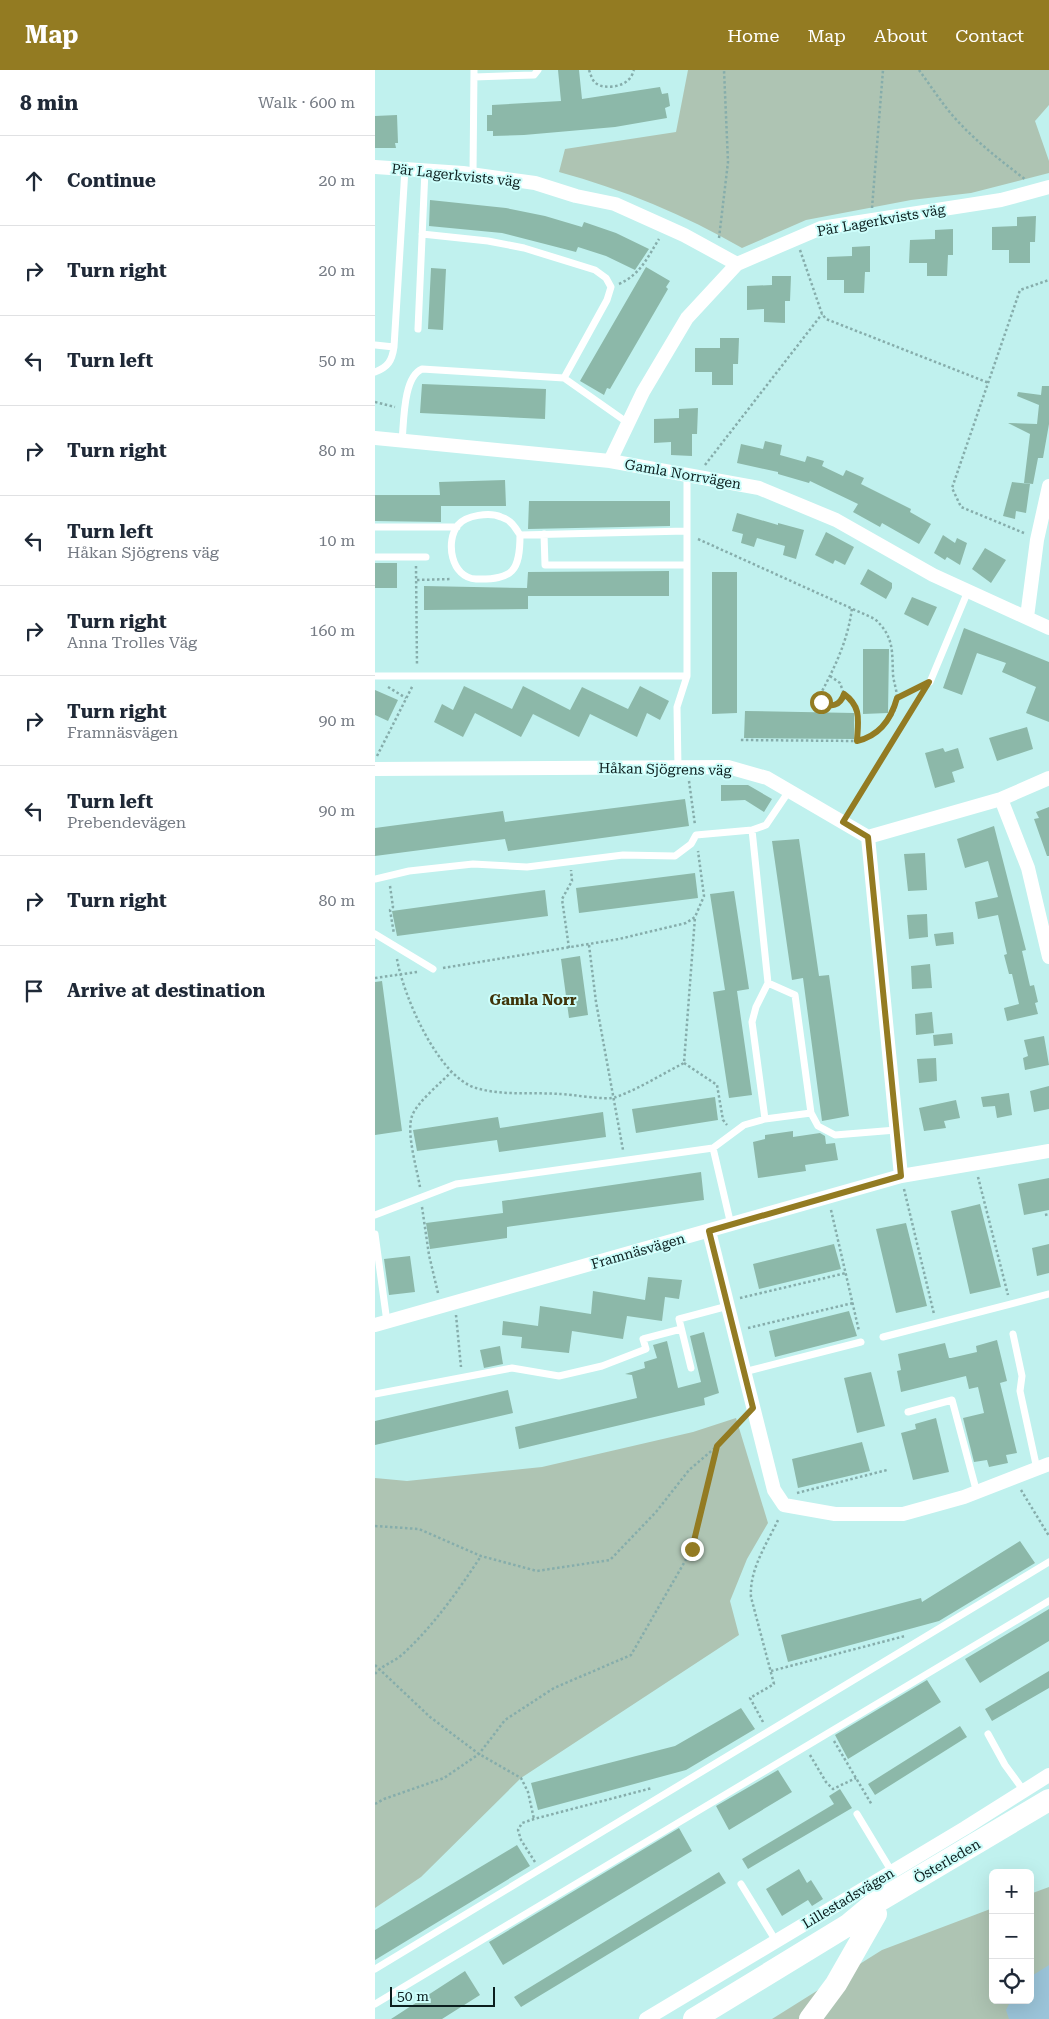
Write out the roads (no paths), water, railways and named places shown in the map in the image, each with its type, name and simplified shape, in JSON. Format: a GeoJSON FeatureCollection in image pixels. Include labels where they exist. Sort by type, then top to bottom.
{"type":"FeatureCollection","features":[{"type":"Feature","properties":{"kind":"highway","name":"Österleden"},"geometry":{"type":"LineString","coordinates":[[848,1926],[872,1905],[1049,1800]]}},
{"type":"Feature","properties":{"kind":"highway","name":"Österleden"},"geometry":{"type":"LineString","coordinates":[[694,2019],[848,1926],[876,1914],[1049,1810]]}},
{"type":"Feature","properties":{"kind":"highway"},"geometry":{"type":"LineString","coordinates":[[810,2019],[836,1984],[876,1914]]}},
{"type":"Feature","properties":{"kind":"street","name":"Pär Lagerkvists väg"},"geometry":{"type":"LineString","coordinates":[[375,167],[473,174],[535,184],[576,196],[615,204],[718,252],[737,264],[821,228],[1001,200],[1046,189]]}},
{"type":"Feature","properties":{"kind":"street"},"geometry":{"type":"LineString","coordinates":[[610,461],[643,392],[687,318],[737,264]]}},
{"type":"Feature","properties":{"kind":"street","name":"Gamla Norrvägen"},"geometry":{"type":"LineString","coordinates":[[375,438],[610,461],[759,488],[828,517],[933,575],[1049,628]]}},
{"type":"Feature","properties":{"kind":"street"},"geometry":{"type":"LineString","coordinates":[[1027,617],[1037,540],[1049,486]]}},
{"type":"Feature","properties":{"kind":"street","name":"Håkan Sjögrens väg"},"geometry":{"type":"LineString","coordinates":[[375,769],[728,768],[767,778],[868,837]]}},
{"type":"Feature","properties":{"kind":"street"},"geometry":{"type":"LineString","coordinates":[[901,1176],[868,837],[1001,798],[1049,778]]}},
{"type":"Feature","properties":{"kind":"street"},"geometry":{"type":"LineString","coordinates":[[1001,798],[1028,868],[1049,957]]}},
{"type":"Feature","properties":{"kind":"street","name":"Framnäsvägen"},"geometry":{"type":"LineString","coordinates":[[381,1323],[901,1176],[1049,1151]]}},
{"type":"Feature","properties":{"kind":"street"},"geometry":{"type":"LineString","coordinates":[[709,1231],[774,1490],[782,1501],[835,1514],[903,1514],[977,1493],[1043,1466]]}},
{"type":"Feature","properties":{"kind":"street","name":"Lillestadsvägen"},"geometry":{"type":"LineString","coordinates":[[645,2019],[892,1872],[1049,1775]]}},
{"type":"Feature","properties":{"kind":"lane"},"geometry":{"type":"LineString","coordinates":[[473,174],[474,73],[534,75],[538,70]]}},
{"type":"Feature","properties":{"kind":"lane"},"geometry":{"type":"LineString","coordinates":[[375,372],[389,364],[394,347],[405,169]]}},
{"type":"Feature","properties":{"kind":"lane"},"geometry":{"type":"LineString","coordinates":[[419,329],[425,170]]}},
{"type":"Feature","properties":{"kind":"lane"},"geometry":{"type":"LineString","coordinates":[[422,234],[488,241],[524,248],[595,270],[606,278],[611,287],[607,300],[564,378]]}},
{"type":"Feature","properties":{"kind":"lane"},"geometry":{"type":"LineString","coordinates":[[375,346],[394,347]]}},
{"type":"Feature","properties":{"kind":"lane"},"geometry":{"type":"LineString","coordinates":[[402,441],[411,379],[415,372],[421,369],[564,378],[628,423]]}},
{"type":"Feature","properties":{"kind":"lane"},"geometry":{"type":"LineString","coordinates":[[683,768],[677,707],[687,676],[686,534],[691,476]]}},
{"type":"Feature","properties":{"kind":"lane"},"geometry":{"type":"LineString","coordinates":[[491,515],[501,516],[514,524],[520,535],[519,558],[514,570],[501,578],[471,578],[460,574],[455,565],[452,551],[453,535],[457,527],[467,518],[491,515]]}},
{"type":"Feature","properties":{"kind":"lane"},"geometry":{"type":"LineString","coordinates":[[375,527],[457,527]]}},
{"type":"Feature","properties":{"kind":"lane"},"geometry":{"type":"LineString","coordinates":[[544,534],[545,565],[687,565]]}},
{"type":"Feature","properties":{"kind":"lane"},"geometry":{"type":"LineString","coordinates":[[520,535],[686,534]]}},
{"type":"Feature","properties":{"kind":"lane"},"geometry":{"type":"LineString","coordinates":[[375,557],[426,557]]}},
{"type":"Feature","properties":{"kind":"lane"},"geometry":{"type":"LineString","coordinates":[[929,682],[968,591]]}},
{"type":"Feature","properties":{"kind":"lane"},"geometry":{"type":"LineString","coordinates":[[375,676],[687,676]]}},
{"type":"Feature","properties":{"kind":"lane"},"geometry":{"type":"LineString","coordinates":[[375,878],[473,864],[527,867],[623,855],[675,856],[691,844],[696,835],[752,830],[766,825],[789,790]]}},
{"type":"Feature","properties":{"kind":"lane"},"geometry":{"type":"LineString","coordinates":[[752,830],[768,983],[756,1007],[752,1022],[765,1119]]}},
{"type":"Feature","properties":{"kind":"lane"},"geometry":{"type":"LineString","coordinates":[[375,934],[433,969]]}},
{"type":"Feature","properties":{"kind":"lane"},"geometry":{"type":"LineString","coordinates":[[768,983],[795,995],[811,1113],[818,1126],[835,1135],[896,1130]]}},
{"type":"Feature","properties":{"kind":"lane"},"geometry":{"type":"LineString","coordinates":[[375,1214],[455,1184],[713,1148],[744,1125],[765,1119],[811,1113]]}},
{"type":"Feature","properties":{"kind":"lane"},"geometry":{"type":"LineString","coordinates":[[713,1148],[731,1224]]}},
{"type":"Feature","properties":{"kind":"lane"},"geometry":{"type":"LineString","coordinates":[[375,1234],[381,1323]]}},
{"type":"Feature","properties":{"kind":"lane"},"geometry":{"type":"LineString","coordinates":[[883,1337],[1049,1294]]}},
{"type":"Feature","properties":{"kind":"lane"},"geometry":{"type":"LineString","coordinates":[[691,1368],[679,1319],[727,1303]]}},
{"type":"Feature","properties":{"kind":"lane"},"geometry":{"type":"LineString","coordinates":[[375,1394],[512,1368],[559,1376],[619,1360],[646,1349],[643,1339],[681,1329]]}},
{"type":"Feature","properties":{"kind":"lane"},"geometry":{"type":"LineString","coordinates":[[1013,1334],[1022,1376],[1020,1391],[1043,1466]]}},
{"type":"Feature","properties":{"kind":"lane"},"geometry":{"type":"LineString","coordinates":[[744,1372],[861,1342]]}},
{"type":"Feature","properties":{"kind":"lane"},"geometry":{"type":"LineString","coordinates":[[908,1412],[952,1400],[977,1493]]}},
{"type":"Feature","properties":{"kind":"lane"},"geometry":{"type":"LineString","coordinates":[[375,1969],[1049,1562]]}},
{"type":"Feature","properties":{"kind":"lane"},"geometry":{"type":"LineString","coordinates":[[375,2004],[1049,1602]]}},
{"type":"Feature","properties":{"kind":"lane"},"geometry":{"type":"LineString","coordinates":[[987,1734],[1005,1765],[1025,1791]]}},
{"type":"Feature","properties":{"kind":"lane","name":"Österleden"},"geometry":{"type":"LineString","coordinates":[[857,1814],[892,1872]]}},
{"type":"Feature","properties":{"kind":"lane"},"geometry":{"type":"LineString","coordinates":[[741,1884],[776,1941]]}},
{"type":"Feature","properties":{"kind":"water"},"geometry":{"type":"Polygon","coordinates":[[[1049,1965],[1049,2019],[1009,2019],[1006,2010],[1009,2004],[1034,2004],[1034,1974],[1049,1965]]]}},
{"type":"Feature","properties":{"kind":"district","name":"Gamla Norr"},"geometry":{"type":"Point","coordinates":[533,1000]}}]}
